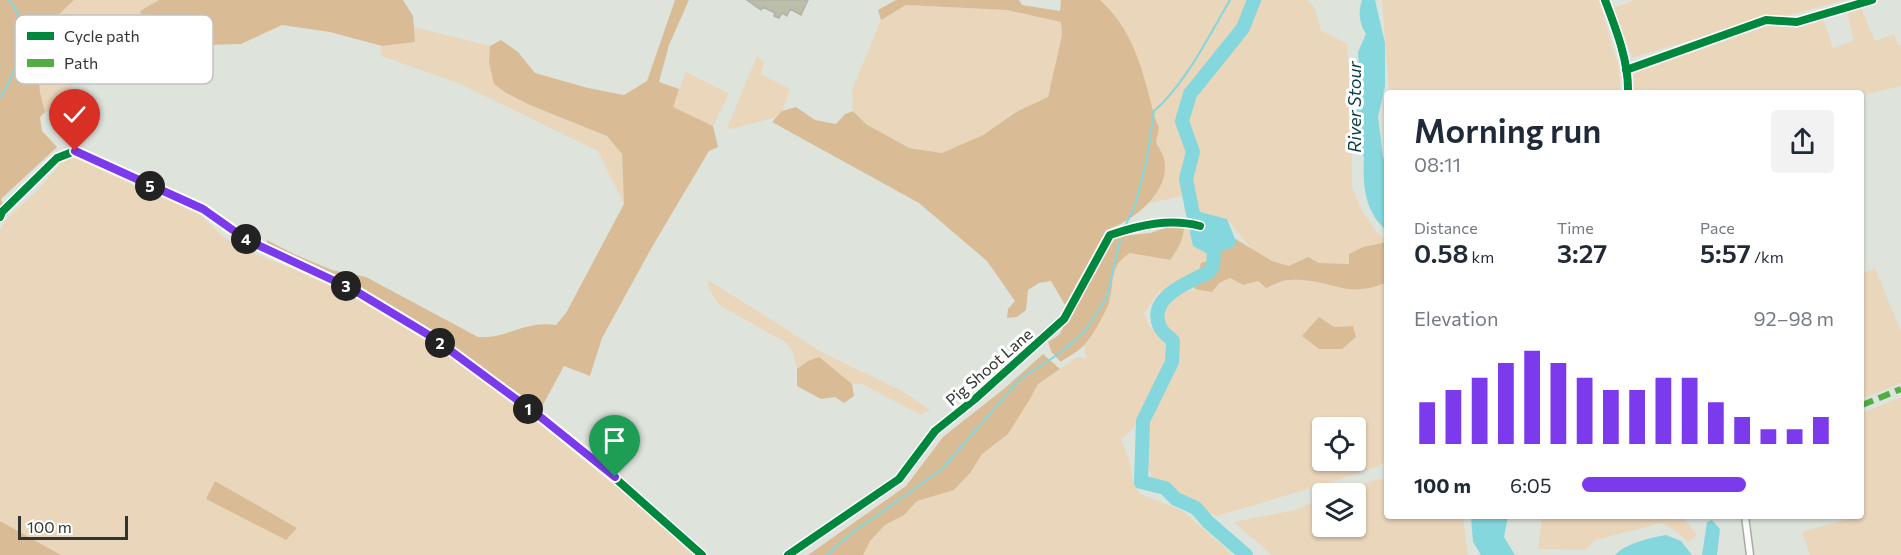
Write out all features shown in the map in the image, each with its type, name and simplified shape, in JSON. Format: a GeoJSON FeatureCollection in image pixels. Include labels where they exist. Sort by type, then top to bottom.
{"type":"FeatureCollection","features":[{"type":"Feature","properties":{"kind":"street"},"geometry":{"type":"LineString","coordinates":[[1605,0],[1617,30],[1628,90]]}},
{"type":"Feature","properties":{"kind":"street"},"geometry":{"type":"LineString","coordinates":[[1,214],[57,158],[75,151],[203,209],[247,240],[354,290],[432,337],[615,477],[702,555]]}},
{"type":"Feature","properties":{"kind":"street","name":"Pig Shoot Lane"},"geometry":{"type":"LineString","coordinates":[[788,555],[899,479],[935,431],[975,399],[1064,319],[1110,235],[1142,224],[1184,222],[1200,226]]}},
{"type":"Feature","properties":{"kind":"street"},"geometry":{"type":"LineString","coordinates":[[1745,519],[1750,555]]}},
{"type":"Feature","properties":{"kind":"shaded area"},"geometry":{"type":"Polygon","coordinates":[[[0,0],[74,0],[58,15],[15,15],[15,84],[39,84],[45,112],[40,117],[42,131],[57,147],[1,199],[3,204],[0,208],[0,0]]]}},
{"type":"Feature","properties":{"kind":"shaded area"},"geometry":{"type":"Polygon","coordinates":[[[74,0],[159,0],[140,11],[142,15],[58,15],[74,0]]]}},
{"type":"Feature","properties":{"kind":"shaded area"},"geometry":{"type":"Polygon","coordinates":[[[159,0],[403,0],[413,16],[415,42],[382,46],[330,32],[282,25],[241,44],[213,45],[213,15],[142,15],[140,11],[159,0]]]}},
{"type":"Feature","properties":{"kind":"shaded area"},"geometry":{"type":"Polygon","coordinates":[[[675,0],[689,0],[669,45],[659,82],[679,89],[673,107],[713,126],[718,147],[709,151],[652,247],[602,338],[590,376],[564,366],[539,412],[474,361],[405,315],[346,282],[266,245],[267,240],[332,270],[366,277],[478,337],[489,337],[535,325],[556,325],[566,313],[624,204],[622,154],[607,136],[530,105],[494,84],[489,63],[490,46],[501,40],[518,52],[535,73],[588,88],[624,95],[647,81],[675,0]]]}},
{"type":"Feature","properties":{"kind":"shaded area"},"geometry":{"type":"Polygon","coordinates":[[[896,0],[1019,0],[1022,5],[1060,11],[1061,0],[1100,0],[1124,29],[1140,63],[1159,128],[1156,142],[1163,157],[1165,171],[1162,182],[1148,204],[1128,220],[1106,230],[1065,305],[1051,281],[1039,283],[1028,290],[1026,310],[1017,317],[1007,318],[1008,309],[1015,301],[987,261],[919,203],[772,122],[782,111],[796,107],[815,120],[836,124],[845,114],[853,111],[866,124],[909,148],[942,153],[983,135],[1018,111],[1048,97],[1062,35],[1061,22],[1007,10],[906,5],[881,20],[878,10],[896,0]]]}},
{"type":"Feature","properties":{"kind":"shaded area"},"geometry":{"type":"Polygon","coordinates":[[[1100,0],[1307,0],[1314,6],[1321,30],[1347,44],[1351,97],[1352,187],[1361,209],[1384,239],[1384,243],[1363,247],[1350,264],[1319,263],[1308,257],[1289,266],[1272,261],[1253,251],[1227,219],[1200,212],[1193,214],[1183,196],[1149,203],[1162,180],[1164,167],[1156,142],[1159,128],[1140,63],[1124,29],[1100,0]]]}},
{"type":"Feature","properties":{"kind":"shaded area"},"geometry":{"type":"Polygon","coordinates":[[[1382,0],[1599,0],[1619,67],[1620,90],[1389,90],[1382,0]]]}},
{"type":"Feature","properties":{"kind":"shaded area"},"geometry":{"type":"Polygon","coordinates":[[[1635,0],[1845,0],[1779,18],[1764,18],[1632,58],[1614,8],[1635,0]]]}},
{"type":"Feature","properties":{"kind":"shaded area"},"geometry":{"type":"Polygon","coordinates":[[[906,5],[1007,10],[1061,22],[1062,35],[1048,97],[1018,111],[983,135],[943,153],[909,148],[866,124],[853,111],[852,90],[881,20],[906,5]]]}},
{"type":"Feature","properties":{"kind":"shaded area"},"geometry":{"type":"Polygon","coordinates":[[[1861,8],[1875,41],[1894,34],[1898,45],[1901,45],[1901,86],[1864,95],[1864,90],[1633,90],[1634,72],[1770,25],[1795,28],[1823,19],[1833,48],[1854,41],[1847,12],[1861,8]]]}},
{"type":"Feature","properties":{"kind":"shaded area"},"geometry":{"type":"Polygon","coordinates":[[[414,27],[490,46],[489,63],[494,83],[506,93],[608,136],[622,154],[624,204],[598,151],[458,83],[381,56],[382,46],[414,42],[414,27]]]}},
{"type":"Feature","properties":{"kind":"shaded area"},"geometry":{"type":"Polygon","coordinates":[[[757,56],[764,62],[761,74],[790,89],[782,111],[777,117],[731,129],[727,128],[757,56]]]}},
{"type":"Feature","properties":{"kind":"shaded area"},"geometry":{"type":"Polygon","coordinates":[[[686,72],[729,93],[713,126],[672,107],[686,72]]]}},
{"type":"Feature","properties":{"kind":"shaded area"},"geometry":{"type":"Polygon","coordinates":[[[39,84],[73,84],[56,112],[45,112],[39,84]]]}},
{"type":"Feature","properties":{"kind":"shaded area"},"geometry":{"type":"Polygon","coordinates":[[[75,157],[133,185],[185,204],[201,215],[223,237],[251,252],[330,284],[452,354],[609,479],[693,555],[61,555],[0,521],[0,231],[5,220],[37,191],[60,164],[67,158],[75,157]]]}},
{"type":"Feature","properties":{"kind":"shaded area"},"geometry":{"type":"Polygon","coordinates":[[[1184,222],[1196,223],[1208,242],[1212,259],[1197,275],[1158,293],[1144,313],[1149,325],[1164,340],[1168,363],[1134,427],[1121,440],[1128,456],[1133,480],[1140,494],[1183,511],[1233,555],[863,555],[870,541],[885,525],[904,515],[917,501],[954,490],[970,473],[982,454],[1008,434],[1038,384],[1077,357],[1086,358],[1084,344],[1106,309],[1111,296],[1111,280],[1119,260],[1130,253],[1170,260],[1181,242],[1184,222]]]}},
{"type":"Feature","properties":{"kind":"shaded area"},"geometry":{"type":"Polygon","coordinates":[[[1184,222],[1181,242],[1170,260],[1130,253],[1122,259],[1114,272],[1109,302],[1097,327],[1081,348],[1061,362],[1052,353],[1048,342],[1059,335],[1114,237],[1150,233],[1184,222]]]}},
{"type":"Feature","properties":{"kind":"shaded area"},"geometry":{"type":"Polygon","coordinates":[[[1234,238],[1272,261],[1289,266],[1308,257],[1319,263],[1349,264],[1349,254],[1363,247],[1384,243],[1384,283],[1360,289],[1348,289],[1303,280],[1289,280],[1266,288],[1258,281],[1243,285],[1230,278],[1219,283],[1212,292],[1194,289],[1201,263],[1212,259],[1217,253],[1216,241],[1234,238]]]}},
{"type":"Feature","properties":{"kind":"shaded area"},"geometry":{"type":"Polygon","coordinates":[[[1875,268],[1901,332],[1901,383],[1864,398],[1864,272],[1875,268]]]}},
{"type":"Feature","properties":{"kind":"shaded area"},"geometry":{"type":"Polygon","coordinates":[[[1230,278],[1243,285],[1258,281],[1266,288],[1289,280],[1303,280],[1348,289],[1372,287],[1384,283],[1384,462],[1366,470],[1366,417],[1312,417],[1312,471],[1364,471],[1328,483],[1312,483],[1312,488],[1217,516],[1208,513],[1180,493],[1152,478],[1146,460],[1148,428],[1156,406],[1174,374],[1176,339],[1164,325],[1162,309],[1172,298],[1184,292],[1212,291],[1219,283],[1230,278]]]}},
{"type":"Feature","properties":{"kind":"shaded area"},"geometry":{"type":"Polygon","coordinates":[[[708,280],[822,352],[902,391],[930,410],[921,415],[862,384],[852,384],[819,358],[808,361],[797,369],[793,352],[785,342],[719,305],[709,289],[708,280]]]}},
{"type":"Feature","properties":{"kind":"shaded area"},"geometry":{"type":"Polygon","coordinates":[[[1319,317],[1334,327],[1353,326],[1356,337],[1342,349],[1319,349],[1302,336],[1319,317]]]}},
{"type":"Feature","properties":{"kind":"shaded area"},"geometry":{"type":"Polygon","coordinates":[[[1043,354],[1060,369],[1038,384],[1008,434],[982,454],[970,473],[954,490],[917,501],[904,515],[885,525],[870,541],[863,555],[808,555],[906,486],[943,437],[1005,388],[1043,354]]]}},
{"type":"Feature","properties":{"kind":"shaded area"},"geometry":{"type":"Polygon","coordinates":[[[819,357],[852,384],[854,396],[844,403],[835,397],[821,399],[797,386],[797,369],[819,357]]]}},
{"type":"Feature","properties":{"kind":"shaded area"},"geometry":{"type":"Polygon","coordinates":[[[1901,397],[1901,555],[1810,555],[1802,532],[1848,519],[1864,519],[1864,412],[1901,397]]]}},
{"type":"Feature","properties":{"kind":"shaded area"},"geometry":{"type":"Polygon","coordinates":[[[1384,479],[1384,519],[1463,519],[1468,555],[1272,555],[1234,522],[1295,510],[1312,503],[1312,537],[1366,537],[1366,483],[1384,479]]]}},
{"type":"Feature","properties":{"kind":"shaded area"},"geometry":{"type":"Polygon","coordinates":[[[215,481],[297,528],[286,540],[206,499],[215,481]]]}},
{"type":"Feature","properties":{"kind":"shaded area"},"geometry":{"type":"Polygon","coordinates":[[[1542,519],[1684,519],[1697,535],[1688,542],[1676,531],[1662,523],[1595,540],[1585,550],[1538,549],[1542,519]]]}},
{"type":"Feature","properties":{"kind":"shaded area"},"geometry":{"type":"Polygon","coordinates":[[[0,521],[61,555],[0,555],[0,521]]]}},
{"type":"Feature","properties":{"kind":"water"},"geometry":{"type":"Polygon","coordinates":[[[1362,0],[1375,0],[1385,43],[1385,86],[1378,117],[1384,160],[1384,229],[1374,217],[1367,200],[1364,157],[1360,152],[1362,148],[1358,142],[1356,108],[1360,81],[1358,52],[1366,34],[1360,17],[1362,0]]]}},
{"type":"Feature","properties":{"kind":"water"},"geometry":{"type":"Polygon","coordinates":[[[1200,212],[1227,219],[1237,244],[1229,249],[1208,254],[1193,246],[1190,233],[1193,214],[1200,212]]]}},
{"type":"Feature","properties":{"kind":"water"},"geometry":{"type":"Polygon","coordinates":[[[1471,519],[1507,519],[1504,537],[1515,555],[1481,555],[1473,542],[1471,519]]]}},
{"type":"Feature","properties":{"kind":"water"},"geometry":{"type":"Polygon","coordinates":[[[1712,520],[1720,529],[1717,555],[1702,555],[1707,522],[1712,520]]]}},
{"type":"Feature","properties":{"kind":"water"},"geometry":{"type":"Polygon","coordinates":[[[1666,535],[1681,541],[1692,555],[1615,555],[1631,544],[1666,535]]]}},
{"type":"Feature","properties":{"kind":"building"},"geometry":{"type":"Polygon","coordinates":[[[747,0],[808,0],[801,15],[790,9],[787,16],[782,13],[779,18],[774,16],[775,13],[763,7],[761,10],[747,0]]]}},
{"type":"Feature","properties":{"kind":"waterway"},"geometry":{"type":"LineString","coordinates":[[9,0],[19,15]]}},
{"type":"Feature","properties":{"kind":"waterway"},"geometry":{"type":"LineString","coordinates":[[1125,226],[1135,206],[1147,158],[1154,111],[1186,74],[1230,0]]}},
{"type":"Feature","properties":{"kind":"waterway"},"geometry":{"type":"LineString","coordinates":[[1246,555],[1208,522],[1196,508],[1176,499],[1165,488],[1141,482],[1143,421],[1172,362],[1173,341],[1160,327],[1157,316],[1159,307],[1172,292],[1209,272],[1213,266],[1215,238],[1193,214],[1186,179],[1193,152],[1182,121],[1190,94],[1243,28],[1254,0]]}},
{"type":"Feature","properties":{"kind":"waterway"},"geometry":{"type":"LineString","coordinates":[[0,97],[15,67]]}},
{"type":"Feature","properties":{"kind":"waterway"},"geometry":{"type":"LineString","coordinates":[[826,555],[852,533],[942,469],[1020,379],[1060,353],[1085,331],[1107,297],[1120,240]]}},
{"type":"Feature","properties":{"kind":"marked path"},"geometry":{"type":"LineString","coordinates":[[1864,404],[1901,389]]}},
{"type":"Feature","properties":{"kind":"cycle path"},"geometry":{"type":"LineString","coordinates":[[1605,0],[1624,58],[1628,90]]}},
{"type":"Feature","properties":{"kind":"cycle path"},"geometry":{"type":"LineString","coordinates":[[1626,70],[1766,20],[1797,22],[1872,0]]}},
{"type":"Feature","properties":{"kind":"cycle path"},"geometry":{"type":"LineString","coordinates":[[0,217],[2,212],[57,158],[75,151],[203,209],[247,240],[354,290],[432,337],[543,419],[615,478],[702,555]]}},
{"type":"Feature","properties":{"kind":"cycle path"},"geometry":{"type":"LineString","coordinates":[[788,555],[899,479],[935,431],[975,399],[1064,319],[1110,235],[1155,224],[1177,223],[1200,226]]}},
{"type":"Feature","properties":{"kind":"route"},"geometry":{"type":"LineString","coordinates":[[75,151],[203,209],[247,240],[354,290],[432,337],[543,419],[615,477]]}},
{"type":"Feature","properties":{"kind":"water label","name":"River Stour"},"geometry":{"type":"Point","coordinates":[1355,107]}}]}
